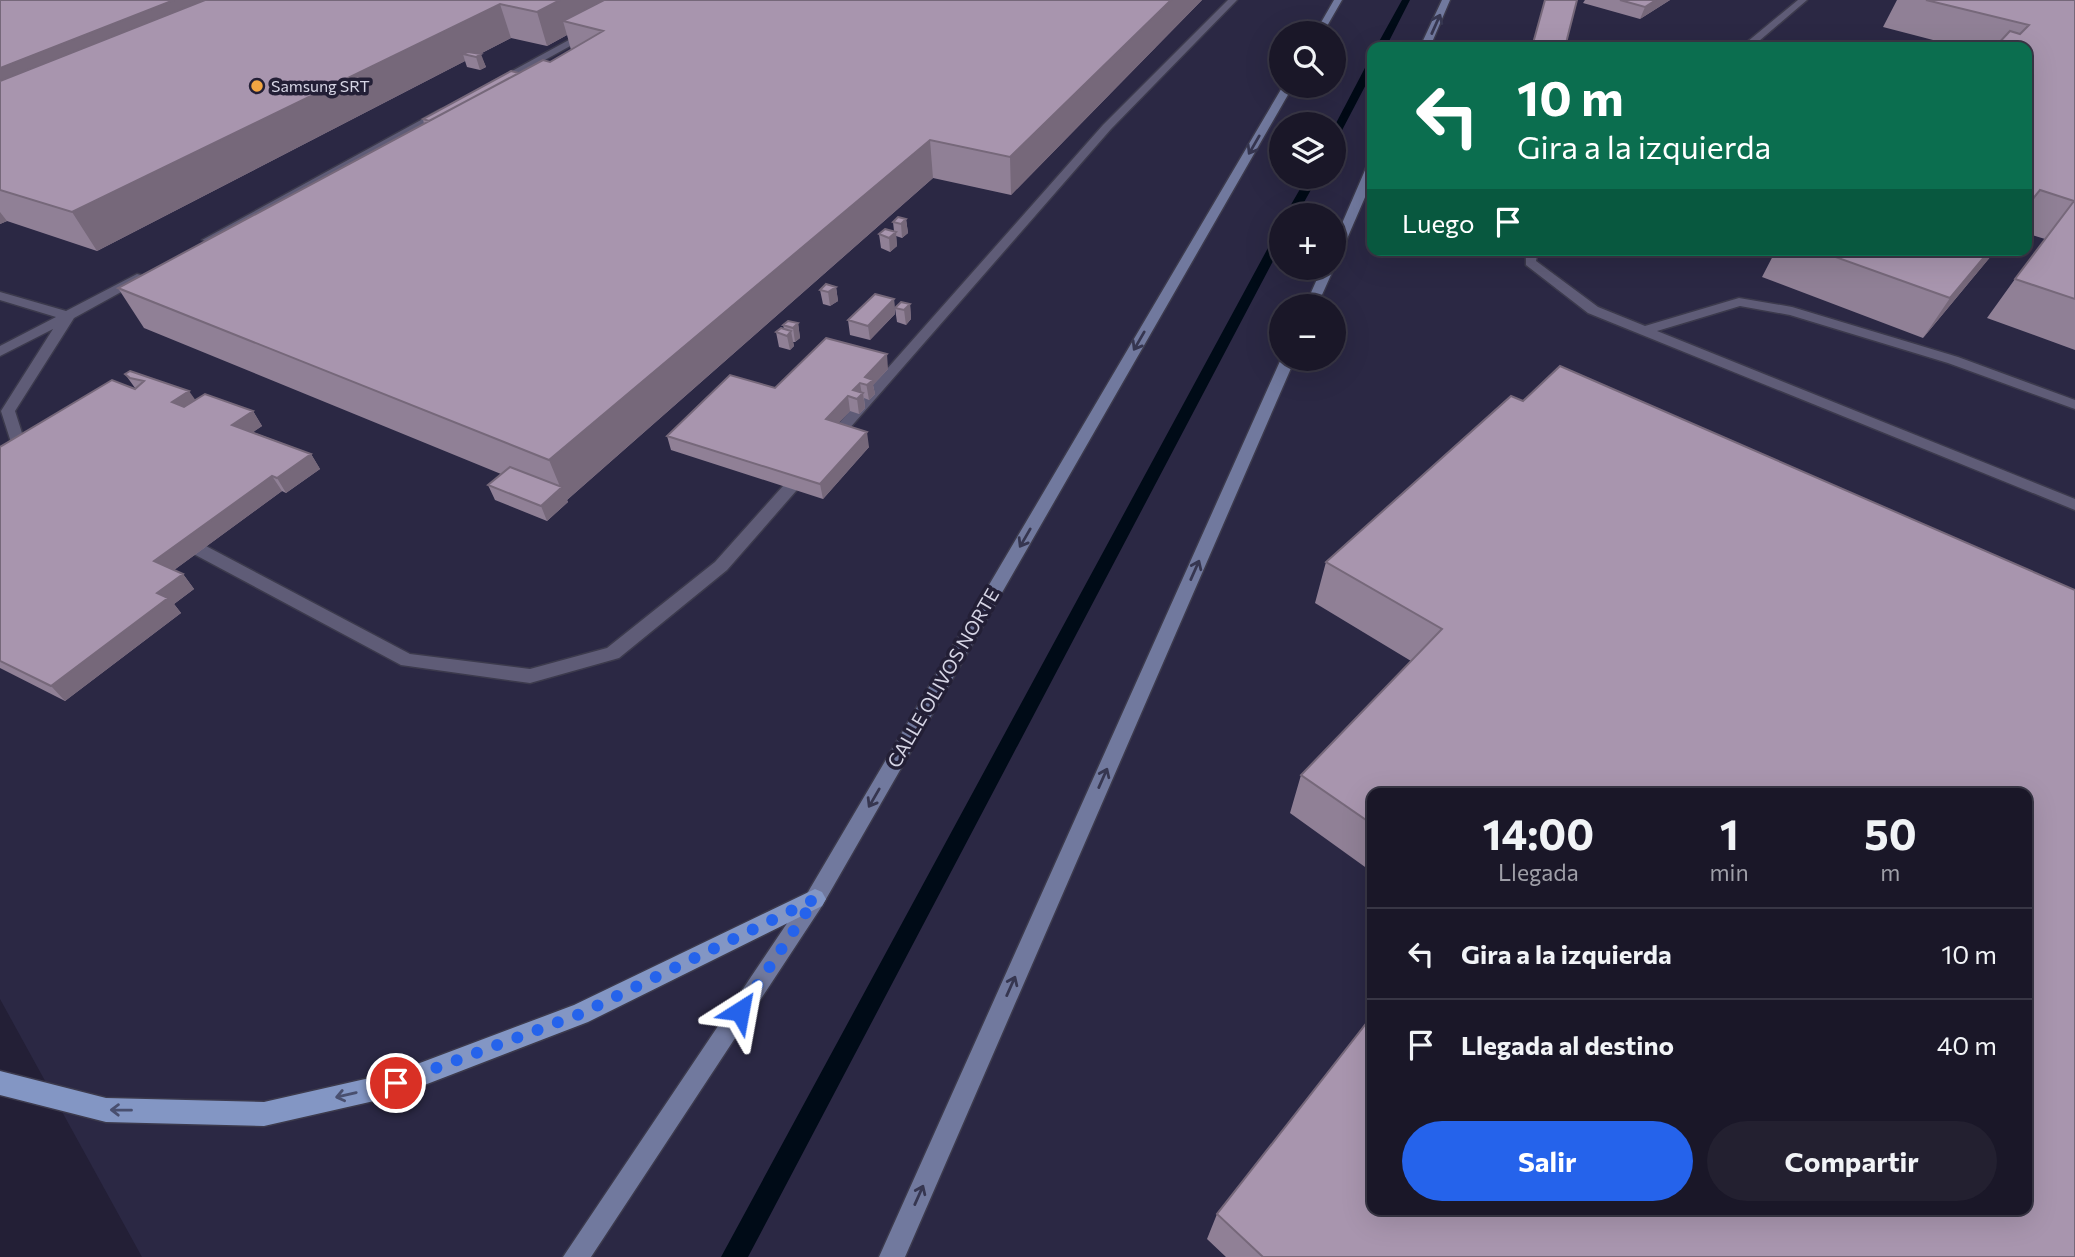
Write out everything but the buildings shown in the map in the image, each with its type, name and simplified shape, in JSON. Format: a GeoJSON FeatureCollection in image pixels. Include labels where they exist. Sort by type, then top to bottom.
{"type":"FeatureCollection","features":[{"type":"Feature","properties":{"kind":"main road"},"geometry":{"type":"LineString","coordinates":[[1326,21],[1338,0]]}},
{"type":"Feature","properties":{"kind":"main road"},"geometry":{"type":"LineString","coordinates":[[1427,42],[1446,0]]}},
{"type":"Feature","properties":{"kind":"main road","name":"CALLE OLIVOS NORTE"},"geometry":{"type":"LineString","coordinates":[[576,1257],[815,899],[1281,98]]}},
{"type":"Feature","properties":{"kind":"main road"},"geometry":{"type":"LineString","coordinates":[[1346,228],[1367,180]]}},
{"type":"Feature","properties":{"kind":"main road"},"geometry":{"type":"LineString","coordinates":[[892,1257],[1283,371]]}},
{"type":"Feature","properties":{"kind":"main road"},"geometry":{"type":"LineString","coordinates":[[0,1083],[106,1110],[264,1114],[396,1083],[580,1014],[815,899]]}},
{"type":"Feature","properties":{"kind":"lane"},"geometry":{"type":"LineString","coordinates":[[166,532],[407,660],[530,676],[613,653],[720,566],[1107,127],[1233,0]]}},
{"type":"Feature","properties":{"kind":"lane"},"geometry":{"type":"LineString","coordinates":[[1752,42],[1803,0]]}},
{"type":"Feature","properties":{"kind":"lane"},"geometry":{"type":"LineString","coordinates":[[490,86],[599,26]]}},
{"type":"Feature","properties":{"kind":"lane"},"geometry":{"type":"LineString","coordinates":[[201,244],[454,105]]}},
{"type":"Feature","properties":{"kind":"lane"},"geometry":{"type":"LineString","coordinates":[[1531,256],[1530,262],[1593,310],[2075,505]]}},
{"type":"Feature","properties":{"kind":"lane"},"geometry":{"type":"LineString","coordinates":[[0,352],[152,270]]}},
{"type":"Feature","properties":{"kind":"lane"},"geometry":{"type":"LineString","coordinates":[[0,296],[68,316]]}},
{"type":"Feature","properties":{"kind":"lane"},"geometry":{"type":"LineString","coordinates":[[1644,331],[1739,302],[1792,311],[1952,360],[2075,405]]}},
{"type":"Feature","properties":{"kind":"lane"},"geometry":{"type":"LineString","coordinates":[[45,468],[21,455],[8,411],[68,316]]}},
{"type":"Feature","properties":{"kind":"shaded area"},"geometry":{"type":"Polygon","coordinates":[[[0,0],[2075,0],[2075,1257],[142,1257],[0,999],[0,0]]]}},
{"type":"Feature","properties":{"kind":"waterway"},"geometry":{"type":"LineString","coordinates":[[1384,42],[1406,0]]}},
{"type":"Feature","properties":{"kind":"waterway"},"geometry":{"type":"LineString","coordinates":[[1346,113],[1367,73]]}},
{"type":"Feature","properties":{"kind":"waterway"},"geometry":{"type":"LineString","coordinates":[[1298,203],[1305,189]]}},
{"type":"Feature","properties":{"kind":"waterway"},"geometry":{"type":"LineString","coordinates":[[734,1257],[1269,257]]}},
{"type":"Feature","properties":{"kind":"place","name":"Samsung SRT"},"geometry":{"type":"Point","coordinates":[257,86]}},
{"type":"Feature","properties":{"kind":"route"},"geometry":{"type":"LineString","coordinates":[[396,1083],[580,1014],[815,899],[740,1011]]}}]}
